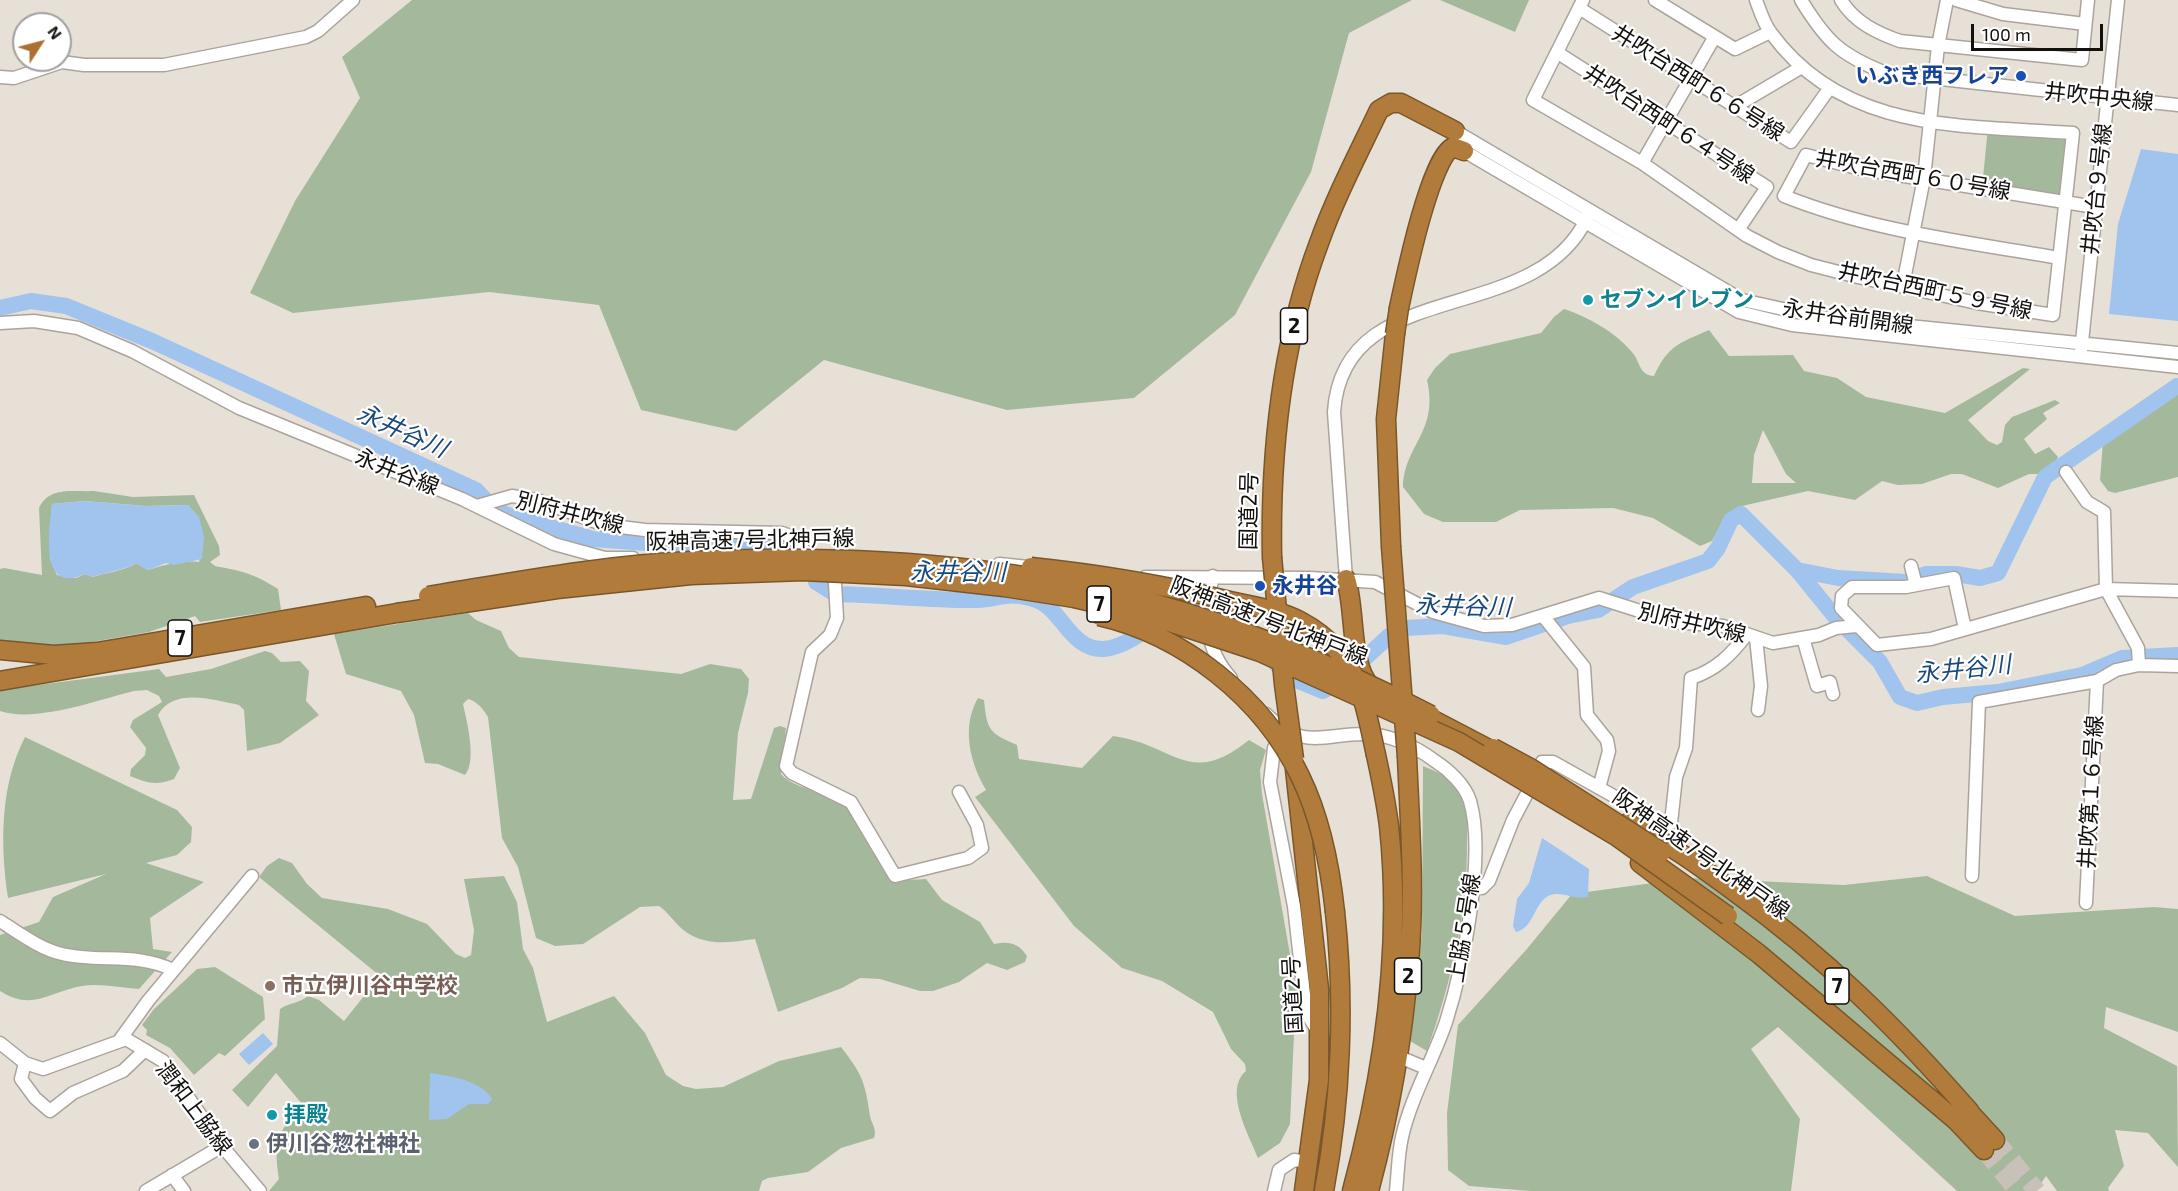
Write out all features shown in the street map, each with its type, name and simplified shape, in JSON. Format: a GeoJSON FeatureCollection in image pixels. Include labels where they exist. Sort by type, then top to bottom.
{"type":"FeatureCollection","features":[{"type":"Feature","properties":{"kind":"highway","name":"国道2号"},"geometry":{"type":"LineString","coordinates":[[1304,1191],[1319,1080],[1319,989],[1284,684],[1272,557],[1276,422],[1293,326],[1318,243],[1379,110],[1391,103],[1401,103],[1447,127]]}},
{"type":"Feature","properties":{"kind":"highway","name":"2"},"geometry":{"type":"LineString","coordinates":[[1370,1191],[1397,1056],[1410,961],[1412,861],[1407,758],[1391,546],[1386,419],[1399,308],[1411,253],[1443,155],[1447,127]]}},
{"type":"Feature","properties":{"kind":"highway"},"geometry":{"type":"LineString","coordinates":[[1443,155],[1453,147],[1464,151]]}},
{"type":"Feature","properties":{"kind":"highway"},"geometry":{"type":"LineString","coordinates":[[906,570],[1006,565],[1084,572],[1181,589],[1275,612],[1298,620],[1320,633],[1338,650],[1349,667],[1360,693],[1376,755],[1389,826],[1393,930],[1387,1019],[1377,1086],[1352,1191]]}},
{"type":"Feature","properties":{"kind":"highway"},"geometry":{"type":"LineString","coordinates":[[906,570],[1118,621],[1162,639],[1220,677],[1246,700],[1269,728],[1300,775],[1325,845],[1335,912],[1339,949],[1339,1059],[1324,1191]]}},
{"type":"Feature","properties":{"kind":"highway","name":"阪神高速7号北神戸線"},"geometry":{"type":"LineString","coordinates":[[906,570],[1074,598],[1148,615],[1260,652],[1459,742],[1616,836],[1728,916],[1853,1018],[1965,1118]]}},
{"type":"Feature","properties":{"kind":"highway","name":"阪神高速7号北神戸線"},"geometry":{"type":"LineString","coordinates":[[99,658],[264,630],[557,589],[690,575],[906,570],[1079,586],[1152,603],[1210,620],[1341,672],[1532,769],[1662,852],[1823,974],[1902,1044],[1989,1145]]}},
{"type":"Feature","properties":{"kind":"highway"},"geometry":{"type":"LineString","coordinates":[[1346,579],[1345,595],[1353,663],[1363,686],[1370,693],[1482,750],[1566,801],[1640,863],[1965,1118]]}},
{"type":"Feature","properties":{"kind":"highway"},"geometry":{"type":"LineString","coordinates":[[1346,579],[1351,595],[1358,662],[1361,673],[1373,689],[1656,837],[1685,855],[1846,980],[1919,1053],[1965,1118]]}},
{"type":"Feature","properties":{"kind":"highway","name":"7"},"geometry":{"type":"LineString","coordinates":[[0,650],[99,658]]}},
{"type":"Feature","properties":{"kind":"highway","name":"7"},"geometry":{"type":"LineString","coordinates":[[0,681],[99,658]]}},
{"type":"Feature","properties":{"kind":"street"},"geometry":{"type":"LineString","coordinates":[[0,77],[14,78],[62,62],[84,65],[164,65],[306,37],[318,31],[353,0]]}},
{"type":"Feature","properties":{"kind":"street"},"geometry":{"type":"LineString","coordinates":[[1655,0],[1735,49],[1770,32]]}},
{"type":"Feature","properties":{"kind":"street","name":"井吹台西町５９号線"},"geometry":{"type":"LineString","coordinates":[[1581,4],[1533,100],[1641,163],[1738,230],[1778,252],[1811,265],[1977,303],[2053,315],[2073,133],[1892,115],[1858,104],[1829,89],[1800,68],[1770,32],[1756,0]]}},
{"type":"Feature","properties":{"kind":"street","name":"井吹中央線"},"geometry":{"type":"LineString","coordinates":[[1801,0],[1821,33],[1853,60],[1886,73],[2178,105]]}},
{"type":"Feature","properties":{"kind":"street"},"geometry":{"type":"LineString","coordinates":[[1842,0],[1847,9],[1874,31],[1900,41],[2082,60],[2088,0]]}},
{"type":"Feature","properties":{"kind":"street"},"geometry":{"type":"LineString","coordinates":[[1903,285],[1924,178],[1932,120],[1938,46],[1947,0]]}},
{"type":"Feature","properties":{"kind":"street"},"geometry":{"type":"LineString","coordinates":[[1956,0],[2003,14],[2085,24]]}},
{"type":"Feature","properties":{"kind":"street","name":"井吹台９号線"},"geometry":{"type":"LineString","coordinates":[[2081,357],[2118,0]]}},
{"type":"Feature","properties":{"kind":"street","name":"井吹台西町６６号線"},"geometry":{"type":"LineString","coordinates":[[1581,4],[1689,80],[1791,142],[1829,89]]}},
{"type":"Feature","properties":{"kind":"street"},"geometry":{"type":"LineString","coordinates":[[1641,163],[1714,38]]}},
{"type":"Feature","properties":{"kind":"street","name":"井吹台西町６４号線"},"geometry":{"type":"LineString","coordinates":[[1558,53],[1767,187],[1738,230]]}},
{"type":"Feature","properties":{"kind":"street"},"geometry":{"type":"LineString","coordinates":[[1734,107],[1800,68]]}},
{"type":"Feature","properties":{"kind":"street","name":"永井谷前開線"},"geometry":{"type":"LineString","coordinates":[[1447,127],[1587,218],[1739,312],[1792,325],[2178,367]]}},
{"type":"Feature","properties":{"kind":"street","name":"永井谷前開線"},"geometry":{"type":"LineString","coordinates":[[1464,151],[1742,300],[1819,317],[2178,353]]}},
{"type":"Feature","properties":{"kind":"street","name":"井吹台西町６０号線"},"geometry":{"type":"LineString","coordinates":[[2059,258],[1914,232],[1824,212],[1784,196],[1806,155],[1861,169],[2095,207]]}},
{"type":"Feature","properties":{"kind":"street"},"geometry":{"type":"LineString","coordinates":[[1346,579],[1334,412],[1336,389],[1342,370],[1355,350],[1386,327],[1513,283],[1547,266],[1563,251],[1587,218]]}},
{"type":"Feature","properties":{"kind":"street","name":"永井谷線"},"geometry":{"type":"LineString","coordinates":[[0,323],[34,321],[78,328],[132,351],[239,408],[477,506],[554,544],[605,558],[809,556]]}},
{"type":"Feature","properties":{"kind":"street"},"geometry":{"type":"LineString","coordinates":[[2066,472],[2087,502],[2104,512],[2106,589],[2139,648],[2139,663]]}},
{"type":"Feature","properties":{"kind":"street","name":"別府井吹線"},"geometry":{"type":"LineString","coordinates":[[477,506],[512,496],[537,500],[604,525],[645,530],[782,533],[793,537],[809,556],[968,561],[1131,577],[1213,576],[1346,579],[1375,582],[1433,612],[1484,626],[1547,620],[1599,598],[1620,607],[1674,622],[1724,626],[1773,643],[1803,638],[1836,628],[1856,626]]}},
{"type":"Feature","properties":{"kind":"street"},"geometry":{"type":"LineString","coordinates":[[834,556],[837,618],[830,635],[812,652],[786,766],[792,772],[850,802],[895,876],[968,858],[982,848],[977,825],[959,792]]}},
{"type":"Feature","properties":{"kind":"street","name":"上脇５号線"},"geometry":{"type":"LineString","coordinates":[[1213,576],[1206,604],[1210,649],[1225,671],[1273,721],[1301,737],[1323,740],[1363,734],[1390,737],[1435,761],[1460,783],[1470,801],[1474,831],[1474,887],[1461,964],[1445,1023],[1402,1136],[1396,1191]]}},
{"type":"Feature","properties":{"kind":"street"},"geometry":{"type":"LineString","coordinates":[[1965,629],[1954,578],[1914,577],[1852,587],[1842,596],[1841,608],[1856,626],[1877,645],[1931,639],[2106,589],[2178,591]]}},
{"type":"Feature","properties":{"kind":"street"},"geometry":{"type":"LineString","coordinates":[[1547,620],[1584,667],[1587,715],[1607,740],[1609,751],[1599,788]]}},
{"type":"Feature","properties":{"kind":"street"},"geometry":{"type":"LineString","coordinates":[[1752,636],[1761,686],[1758,710]]}},
{"type":"Feature","properties":{"kind":"street"},"geometry":{"type":"LineString","coordinates":[[1474,887],[1482,888],[1489,881],[1513,820],[1542,762],[1553,762],[1667,826],[1671,823],[1676,777],[1686,748],[1691,678],[1708,673],[1752,636]]}},
{"type":"Feature","properties":{"kind":"street"},"geometry":{"type":"LineString","coordinates":[[1803,638],[1816,686],[1830,682],[1833,694]]}},
{"type":"Feature","properties":{"kind":"street","name":"井吹第１６号線"},"geometry":{"type":"LineString","coordinates":[[1972,876],[1979,702],[2097,681],[2116,670],[2139,663],[2178,666]]}},
{"type":"Feature","properties":{"kind":"street","name":"井吹第１６号線"},"geometry":{"type":"LineString","coordinates":[[2086,903],[2097,681]]}},
{"type":"Feature","properties":{"kind":"street"},"geometry":{"type":"LineString","coordinates":[[1287,729],[1275,748],[1270,782],[1294,906],[1306,1012],[1320,1033]]}},
{"type":"Feature","properties":{"kind":"street"},"geometry":{"type":"LineString","coordinates":[[0,1043],[25,1063],[44,1069],[119,1041],[173,970],[252,876]]}},
{"type":"Feature","properties":{"kind":"street"},"geometry":{"type":"LineString","coordinates":[[0,921],[27,938],[62,954],[154,961],[173,970]]}},
{"type":"Feature","properties":{"kind":"street","name":"潤和上脇線"},"geometry":{"type":"LineString","coordinates":[[119,1041],[126,1039],[163,1061],[222,1146],[260,1191]]}},
{"type":"Feature","properties":{"kind":"street"},"geometry":{"type":"LineString","coordinates":[[25,1063],[21,1078],[35,1098],[50,1111],[73,1093],[123,1071],[145,1050]]}},
{"type":"Feature","properties":{"kind":"street"},"geometry":{"type":"LineString","coordinates":[[1397,1056],[1426,1068]]}},
{"type":"Feature","properties":{"kind":"street"},"geometry":{"type":"LineString","coordinates":[[146,1191],[222,1146]]}},
{"type":"Feature","properties":{"kind":"street"},"geometry":{"type":"LineString","coordinates":[[1274,1191],[1279,1170],[1294,1160],[1309,1162]]}},
{"type":"Feature","properties":{"kind":"street"},"geometry":{"type":"LineString","coordinates":[[172,1175],[184,1191]]}},
{"type":"Feature","properties":{"kind":"green space"},"geometry":{"type":"Polygon","coordinates":[[[412,0],[1412,0],[1349,33],[1311,172],[1235,315],[1134,398],[1007,410],[824,360],[736,431],[641,410],[599,305],[489,292],[293,313],[250,293],[295,201],[360,98],[342,57],[412,0]]]}},
{"type":"Feature","properties":{"kind":"green space"},"geometry":{"type":"Polygon","coordinates":[[[1440,0],[1529,0],[1515,32],[1440,0]]]}},
{"type":"Feature","properties":{"kind":"green space"},"geometry":{"type":"Polygon","coordinates":[[[1988,127],[2073,133],[2066,201],[1982,188],[1988,127]]]}},
{"type":"Feature","properties":{"kind":"green space"},"geometry":{"type":"Polygon","coordinates":[[[1564,309],[1600,326],[1625,344],[1642,370],[1649,375],[1654,376],[1664,358],[1676,346],[1709,330],[1729,356],[1793,355],[1804,371],[1837,378],[1866,397],[1945,413],[2023,368],[2030,369],[1968,420],[1988,441],[1997,445],[2002,442],[2005,425],[2012,417],[2055,400],[2060,403],[2043,413],[2047,419],[2024,439],[2035,454],[2049,447],[2058,457],[2055,463],[2042,474],[2029,474],[1998,488],[1962,474],[1951,474],[1922,484],[1898,485],[1882,481],[1855,500],[1808,491],[1742,506],[1722,523],[1712,541],[1700,546],[1653,518],[1613,508],[1520,510],[1496,522],[1443,522],[1424,514],[1403,487],[1409,460],[1425,426],[1428,413],[1427,380],[1435,368],[1450,354],[1541,333],[1564,309]],[[1763,430],[1754,455],[1752,483],[1796,483],[1786,474],[1763,430]]]}},
{"type":"Feature","properties":{"kind":"green space"},"geometry":{"type":"Polygon","coordinates":[[[2178,391],[2178,477],[2115,493],[2108,491],[2100,480],[2103,441],[2178,391]]]}},
{"type":"Feature","properties":{"kind":"green space"},"geometry":{"type":"Polygon","coordinates":[[[94,491],[133,497],[194,495],[219,546],[220,555],[210,562],[215,566],[255,576],[278,589],[281,610],[200,622],[195,616],[149,632],[69,646],[0,641],[0,569],[42,575],[39,508],[43,501],[55,493],[94,491]],[[84,501],[52,504],[50,559],[57,575],[76,578],[85,574],[93,577],[136,563],[148,570],[179,562],[199,562],[202,531],[188,505],[146,506],[84,501]]]}},
{"type":"Feature","properties":{"kind":"green space"},"geometry":{"type":"Polygon","coordinates":[[[468,613],[476,620],[501,631],[509,648],[519,657],[681,674],[710,664],[741,669],[749,679],[748,693],[738,733],[733,800],[751,799],[774,728],[780,726],[786,728],[781,774],[796,784],[835,798],[853,811],[890,881],[926,879],[942,900],[980,922],[994,944],[1009,943],[1020,948],[1027,956],[1025,962],[1007,970],[987,963],[959,982],[933,991],[920,991],[880,979],[860,978],[842,988],[778,1012],[755,939],[711,942],[694,937],[659,906],[640,907],[583,944],[555,946],[536,938],[518,867],[502,838],[488,717],[471,700],[468,699],[463,704],[471,751],[469,769],[465,775],[438,764],[425,763],[414,715],[401,691],[346,674],[334,634],[468,613]]]}},
{"type":"Feature","properties":{"kind":"green space"},"geometry":{"type":"Polygon","coordinates":[[[265,651],[272,653],[281,662],[300,661],[309,671],[306,701],[319,715],[280,743],[247,751],[244,710],[239,705],[195,698],[174,701],[165,706],[158,715],[180,768],[174,779],[162,782],[147,782],[130,776],[131,769],[145,755],[146,748],[130,727],[133,720],[162,702],[159,696],[147,690],[134,691],[48,712],[14,714],[0,711],[0,690],[159,669],[166,677],[211,669],[265,651]]]}},
{"type":"Feature","properties":{"kind":"green space"},"geometry":{"type":"Polygon","coordinates":[[[978,698],[984,700],[986,718],[991,729],[1000,737],[1017,745],[1019,759],[1082,768],[1113,736],[1134,740],[1181,759],[1196,762],[1211,761],[1228,754],[1249,740],[1266,750],[1260,770],[1262,794],[1296,989],[1290,1124],[1280,1143],[1258,1158],[1237,1101],[1237,1089],[1246,1071],[1245,1064],[1231,1049],[1213,1012],[1162,981],[1122,968],[1074,926],[975,797],[986,790],[972,757],[970,745],[970,721],[978,698]]]}},
{"type":"Feature","properties":{"kind":"green space"},"geometry":{"type":"Polygon","coordinates":[[[25,737],[177,810],[192,827],[191,842],[177,855],[146,863],[204,882],[150,918],[153,949],[172,952],[139,989],[89,985],[32,1000],[11,997],[0,991],[0,935],[39,922],[53,897],[106,874],[8,898],[5,878],[4,816],[11,775],[25,737]]]}},
{"type":"Feature","properties":{"kind":"green space"},"geometry":{"type":"Polygon","coordinates":[[[1423,766],[1446,777],[1459,789],[1465,806],[1467,823],[1467,867],[1461,921],[1444,999],[1427,1051],[1410,1041],[1422,933],[1423,766]]]}},
{"type":"Feature","properties":{"kind":"green space"},"geometry":{"type":"Polygon","coordinates":[[[279,858],[292,863],[307,884],[322,898],[388,909],[427,924],[456,954],[465,958],[471,955],[474,930],[464,879],[504,876],[517,902],[523,949],[533,968],[547,1022],[614,996],[645,1033],[666,1075],[683,1086],[696,1089],[723,1087],[779,1061],[841,1047],[861,1078],[875,1129],[874,1138],[841,1148],[808,1172],[768,1178],[762,1181],[759,1191],[269,1191],[279,1179],[277,1146],[279,1138],[287,1122],[302,1104],[276,1073],[248,1107],[232,1090],[277,1046],[280,1009],[308,996],[319,1000],[344,1021],[380,976],[259,877],[267,866],[279,858]]]}},
{"type":"Feature","properties":{"kind":"green space"},"geometry":{"type":"Polygon","coordinates":[[[1927,876],[2015,916],[2154,907],[2178,909],[2178,1032],[2106,1007],[2104,1028],[2177,1066],[2178,1167],[2148,1133],[2115,1130],[2124,1166],[2108,1188],[2109,1191],[2057,1191],[2046,1176],[2036,1191],[1957,1191],[1778,1027],[1751,1049],[1800,1119],[1791,1191],[1530,1191],[1469,1186],[1448,1170],[1447,1113],[1458,1025],[1526,950],[1572,894],[1689,878],[1844,885],[1927,876]]]}},
{"type":"Feature","properties":{"kind":"green space"},"geometry":{"type":"Polygon","coordinates":[[[215,967],[263,997],[265,1019],[225,1056],[219,1053],[194,1075],[170,1048],[146,1035],[147,1030],[142,1025],[154,1009],[197,969],[215,967]]]}},
{"type":"Feature","properties":{"kind":"water"},"geometry":{"type":"Polygon","coordinates":[[[2141,149],[2178,154],[2178,321],[2109,314],[2118,224],[2141,149]]]}},
{"type":"Feature","properties":{"kind":"water"},"geometry":{"type":"Polygon","coordinates":[[[84,501],[146,506],[188,505],[199,517],[204,537],[202,559],[174,565],[166,563],[148,570],[136,563],[92,577],[85,574],[70,578],[60,576],[50,557],[49,529],[52,504],[84,501]]]}},
{"type":"Feature","properties":{"kind":"water"},"geometry":{"type":"Polygon","coordinates":[[[1542,838],[1589,869],[1588,897],[1558,894],[1548,896],[1543,900],[1528,925],[1516,932],[1513,926],[1517,899],[1529,883],[1542,838]]]}},
{"type":"Feature","properties":{"kind":"water"},"geometry":{"type":"Polygon","coordinates":[[[263,1033],[273,1044],[249,1065],[239,1054],[263,1033]]]}},
{"type":"Feature","properties":{"kind":"water"},"geometry":{"type":"Polygon","coordinates":[[[430,1073],[473,1083],[492,1099],[488,1104],[469,1104],[447,1119],[429,1120],[430,1073]]]}},
{"type":"Feature","properties":{"kind":"waterway","name":"永井谷川"},"geometry":{"type":"LineString","coordinates":[[0,308],[31,301],[66,306],[152,341],[476,490],[495,510],[508,515],[593,539],[646,543],[787,543],[793,551]]}},
{"type":"Feature","properties":{"kind":"waterway"},"geometry":{"type":"LineString","coordinates":[[1797,570],[1838,578],[1906,582],[1926,574],[1956,574],[1980,578],[1998,573],[2045,477],[2177,386]]}},
{"type":"Feature","properties":{"kind":"waterway","name":"永井谷川"},"geometry":{"type":"LineString","coordinates":[[1276,664],[1289,677],[1323,691],[1338,683],[1389,636],[1405,628],[1443,626],[1506,637],[1568,616],[1598,610],[1633,587],[1708,561],[1718,548],[1731,520],[1741,514],[1797,570],[1836,618],[1880,662],[1900,697],[1917,703],[1943,697],[1998,692],[2082,675],[2122,658],[2178,655]]}},
{"type":"Feature","properties":{"kind":"waterway","name":"永井谷川"},"geometry":{"type":"LineString","coordinates":[[816,582],[835,594],[956,600],[1026,597],[1045,604],[1074,636],[1092,648],[1104,649],[1126,642],[1149,629],[1191,599],[1216,605],[1243,631]]}},
{"type":"Feature","properties":{"kind":"tunnel"},"geometry":{"type":"LineString","coordinates":[[1995,1140],[2037,1191]]}},
{"type":"Feature","properties":{"kind":"tunnel"},"geometry":{"type":"LineString","coordinates":[[1984,1150],[2018,1191]]}},
{"type":"Feature","properties":{"kind":"place","name":"いぶき西フレア"},"geometry":{"type":"Point","coordinates":[2021,76]}},
{"type":"Feature","properties":{"kind":"place","name":"セブンイレブン"},"geometry":{"type":"Point","coordinates":[1588,300]}},
{"type":"Feature","properties":{"kind":"place","name":"永井谷"},"geometry":{"type":"Point","coordinates":[1260,586]}},
{"type":"Feature","properties":{"kind":"place","name":"市立伊川谷中学校"},"geometry":{"type":"Point","coordinates":[270,986]}},
{"type":"Feature","properties":{"kind":"place","name":"拝殿"},"geometry":{"type":"Point","coordinates":[272,1115]}},
{"type":"Feature","properties":{"kind":"place","name":"伊川谷惣社神社"},"geometry":{"type":"Point","coordinates":[254,1144]}}]}
